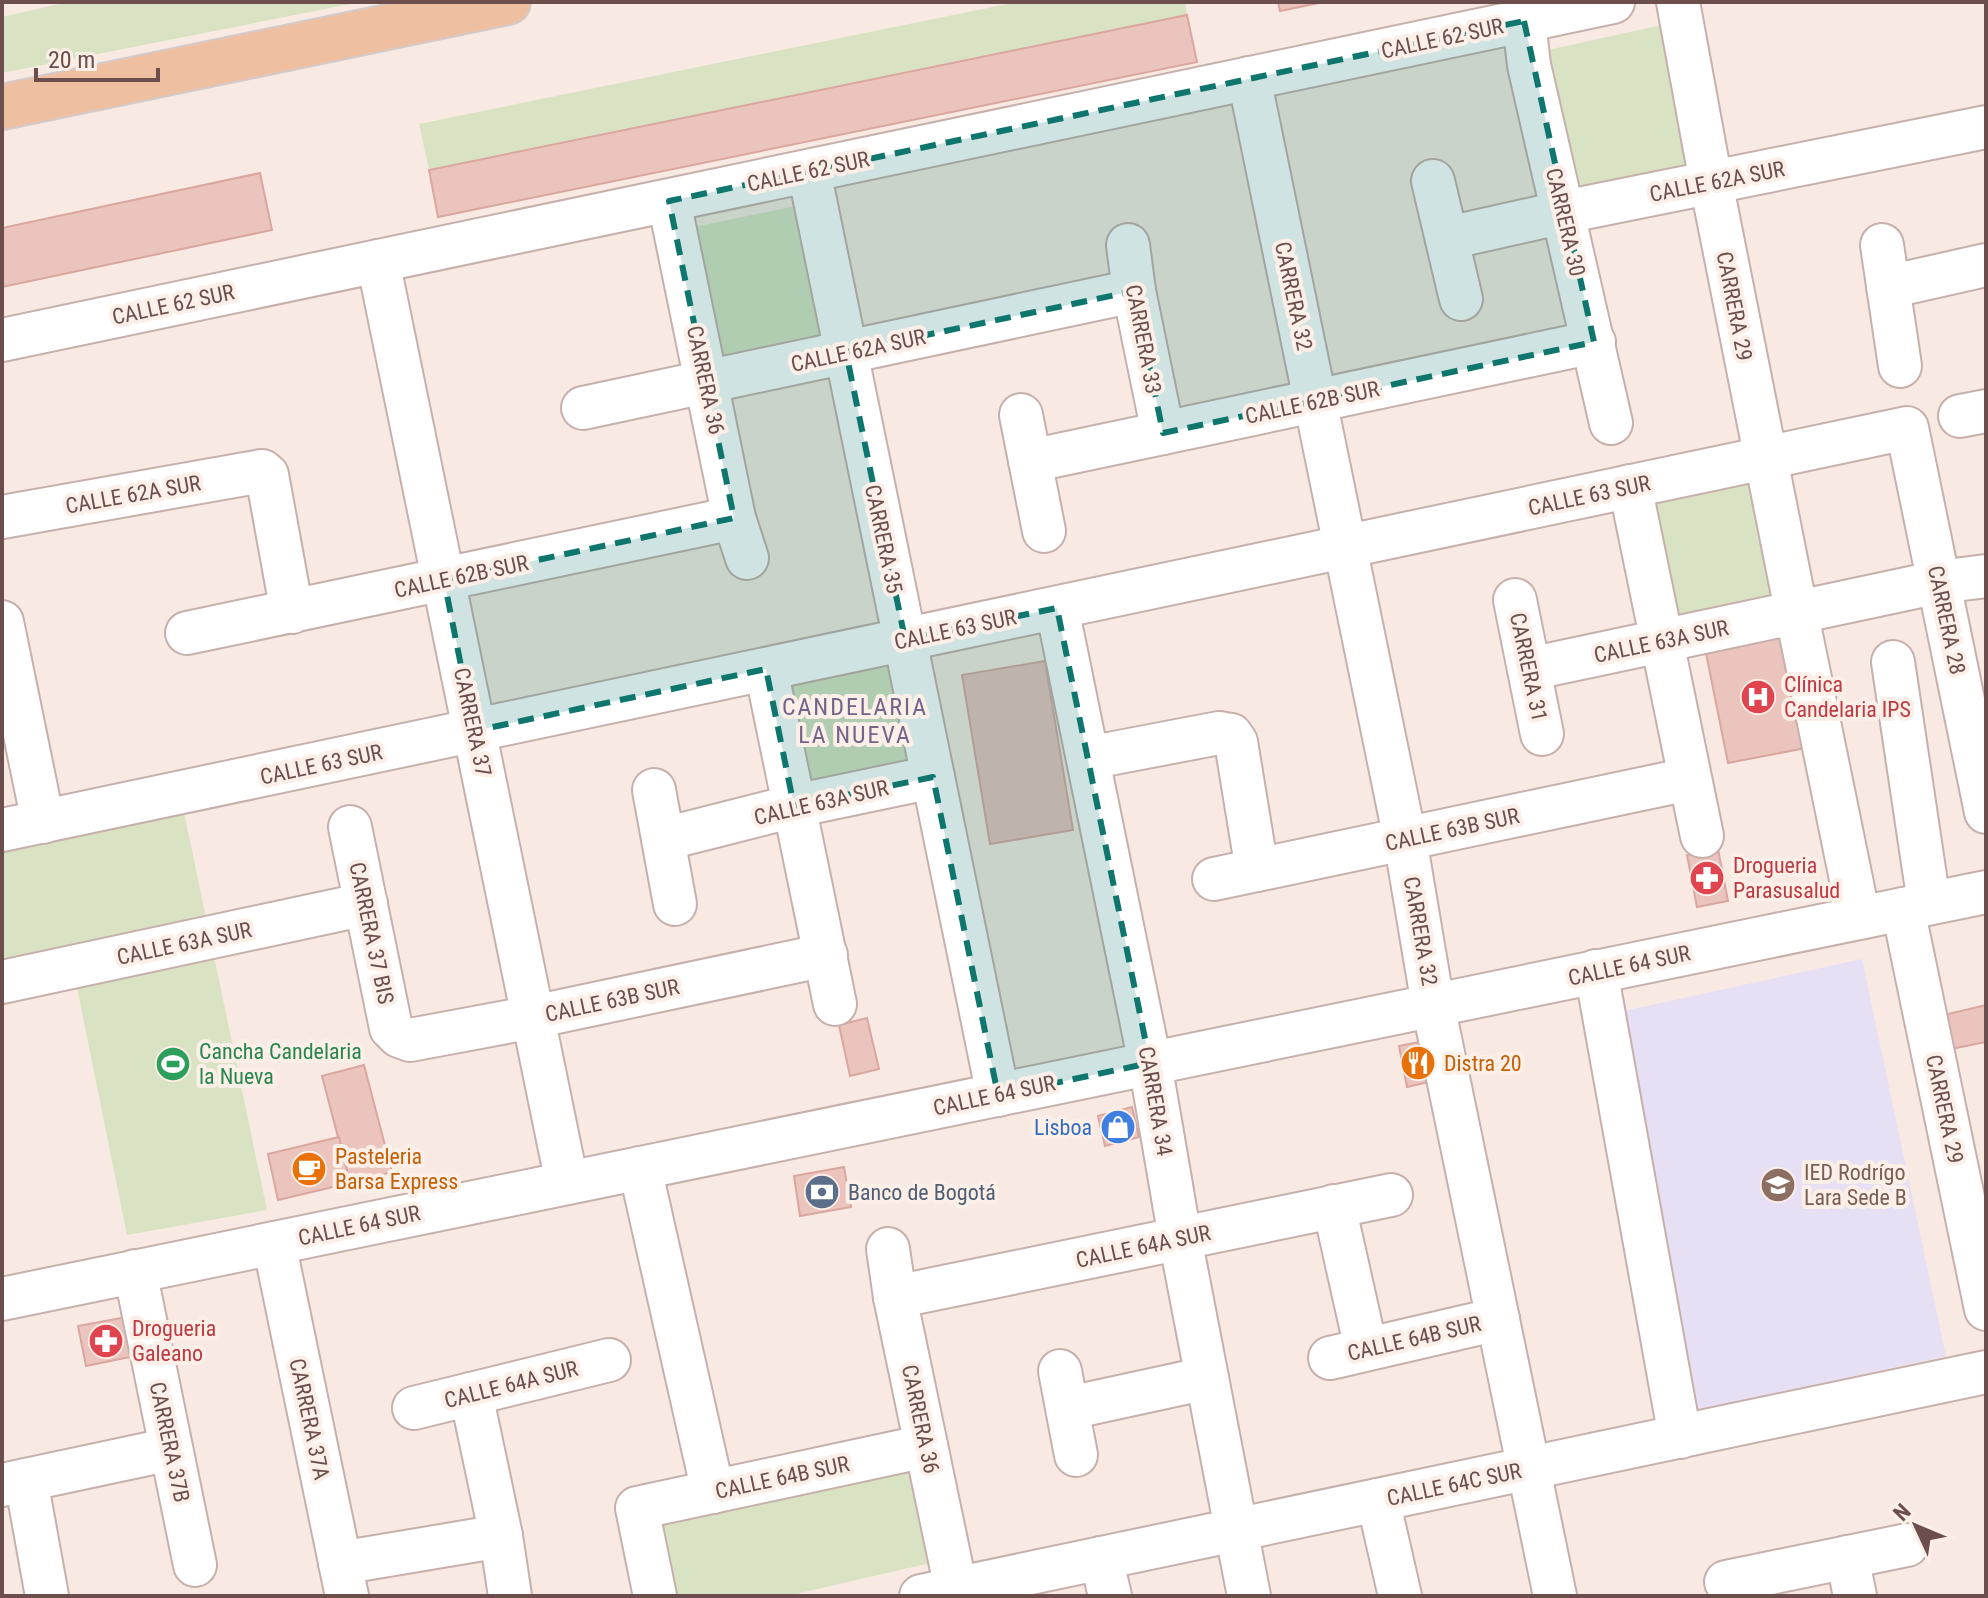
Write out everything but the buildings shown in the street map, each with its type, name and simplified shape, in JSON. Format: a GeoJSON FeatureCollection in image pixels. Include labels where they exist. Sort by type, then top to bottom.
{"type":"FeatureCollection","features":[{"type":"Feature","properties":{"kind":"main road"},"geometry":{"type":"LineString","coordinates":[[2,107],[508,2]]}},
{"type":"Feature","properties":{"kind":"street","name":"CALLE 62 SUR"},"geometry":{"type":"LineString","coordinates":[[2,340],[1613,2]]}},
{"type":"Feature","properties":{"kind":"street","name":"CARRERA 29"},"geometry":{"type":"LineString","coordinates":[[1678,2],[1765,458],[1859,918]]}},
{"type":"Feature","properties":{"kind":"street","name":"CARRERA 30"},"geometry":{"type":"LineString","coordinates":[[1524,21],[1529,65],[1611,423]]}},
{"type":"Feature","properties":{"kind":"street","name":"CARRERA 32"},"geometry":{"type":"LineString","coordinates":[[1249,78],[1405,839],[1433,1005],[1555,1596]]}},
{"type":"Feature","properties":{"kind":"street","name":"CALLE 62A SUR"},"geometry":{"type":"LineString","coordinates":[[1448,238],[1986,127]]}},
{"type":"Feature","properties":{"kind":"street","name":"CARRERA 35"},"geometry":{"type":"LineString","coordinates":[[809,171],[998,1095]]}},
{"type":"Feature","properties":{"kind":"street"},"geometry":{"type":"LineString","coordinates":[[1433,181],[1461,299]]}},
{"type":"Feature","properties":{"kind":"street","name":"CARRERA 36"},"geometry":{"type":"LineString","coordinates":[[669,201],[734,518],[747,558]]}},
{"type":"Feature","properties":{"kind":"street","name":"CARRERA 33"},"geometry":{"type":"LineString","coordinates":[[1128,245],[1134,291],[1163,433]]}},
{"type":"Feature","properties":{"kind":"street"},"geometry":{"type":"LineString","coordinates":[[1882,245],[1900,366]]}},
{"type":"Feature","properties":{"kind":"street","name":"CARRERA 37"},"geometry":{"type":"LineString","coordinates":[[378,261],[567,1183]]}},
{"type":"Feature","properties":{"kind":"street"},"geometry":{"type":"LineString","coordinates":[[1888,287],[1986,265]]}},
{"type":"Feature","properties":{"kind":"street","name":"CALLE 62A SUR"},"geometry":{"type":"LineString","coordinates":[[583,408],[1134,291]]}},
{"type":"Feature","properties":{"kind":"street","name":"CALLE 62B SUR"},"geometry":{"type":"LineString","coordinates":[[1030,461],[1594,342]]}},
{"type":"Feature","properties":{"kind":"street"},"geometry":{"type":"LineString","coordinates":[[1021,415],[1044,531]]}},
{"type":"Feature","properties":{"kind":"street","name":"CALLE 63 SUR"},"geometry":{"type":"LineString","coordinates":[[2,830],[1907,428]]}},
{"type":"Feature","properties":{"kind":"street","name":"CARRERA 28"},"geometry":{"type":"LineString","coordinates":[[1907,428],[1986,812]]}},
{"type":"Feature","properties":{"kind":"street","name":"CALLE 62A SUR"},"geometry":{"type":"LineString","coordinates":[[2,517],[262,471],[267,475],[292,612]]}},
{"type":"Feature","properties":{"kind":"street"},"geometry":{"type":"LineString","coordinates":[[1630,486],[1702,836]]}},
{"type":"Feature","properties":{"kind":"street","name":"CALLE 62B SUR"},"geometry":{"type":"LineString","coordinates":[[187,633],[734,518]]}},
{"type":"Feature","properties":{"kind":"street","name":"CALLE 63A SUR"},"geometry":{"type":"LineString","coordinates":[[1529,669],[1939,582],[1986,576]]}},
{"type":"Feature","properties":{"kind":"street","name":"CARRERA 31"},"geometry":{"type":"LineString","coordinates":[[1515,600],[1542,734]]}},
{"type":"Feature","properties":{"kind":"street","name":"CARRERA 34"},"geometry":{"type":"LineString","coordinates":[[1057,608],[1150,1063],[1180,1238],[1249,1596]]}},
{"type":"Feature","properties":{"kind":"street"},"geometry":{"type":"LineString","coordinates":[[2,622],[43,822]]}},
{"type":"Feature","properties":{"kind":"street","name":"CARRERA 29"},"geometry":{"type":"LineString","coordinates":[[1893,662],[1916,906],[1986,1309]]}},
{"type":"Feature","properties":{"kind":"street"},"geometry":{"type":"LineString","coordinates":[[766,669],[835,1004]]}},
{"type":"Feature","properties":{"kind":"street"},"geometry":{"type":"LineString","coordinates":[[1088,758],[1219,733],[1231,735],[1236,742],[1257,870]]}},
{"type":"Feature","properties":{"kind":"street","name":"CALLE 63A SUR"},"geometry":{"type":"LineString","coordinates":[[664,839],[794,806],[933,777]]}},
{"type":"Feature","properties":{"kind":"street","name":"CALLE 63B SUR"},"geometry":{"type":"LineString","coordinates":[[1214,879],[1689,779]]}},
{"type":"Feature","properties":{"kind":"street"},"geometry":{"type":"LineString","coordinates":[[654,790],[675,904]]}},
{"type":"Feature","properties":{"kind":"street","name":"CARRERA 37 BIS"},"geometry":{"type":"LineString","coordinates":[[350,827],[391,1028],[399,1036]]}},
{"type":"Feature","properties":{"kind":"street","name":"CALLE 64 SUR"},"geometry":{"type":"LineString","coordinates":[[2,1299],[1986,892]]}},
{"type":"Feature","properties":{"kind":"street","name":"CALLE 63A SUR"},"geometry":{"type":"LineString","coordinates":[[2,982],[366,904]]}},
{"type":"Feature","properties":{"kind":"street","name":"CALLE 63B SUR"},"geometry":{"type":"LineString","coordinates":[[399,1036],[410,1040],[533,1017],[826,955]]}},
{"type":"Feature","properties":{"kind":"street"},"geometry":{"type":"LineString","coordinates":[[1596,971],[1680,1437]]}},
{"type":"Feature","properties":{"kind":"street"},"geometry":{"type":"LineString","coordinates":[[640,1168],[713,1492]]}},
{"type":"Feature","properties":{"kind":"street","name":"CALLE 64A SUR"},"geometry":{"type":"LineString","coordinates":[[895,1297],[1391,1195]]}},
{"type":"Feature","properties":{"kind":"street","name":"CALLE 64B SUR"},"geometry":{"type":"LineString","coordinates":[[1334,1206],[1348,1353],[1498,1319]]}},
{"type":"Feature","properties":{"kind":"street","name":"CARRERA 37A"},"geometry":{"type":"LineString","coordinates":[[274,1243],[343,1580]]}},
{"type":"Feature","properties":{"kind":"street","name":"CARRERA 36"},"geometry":{"type":"LineString","coordinates":[[888,1249],[926,1446],[939,1592]]}},
{"type":"Feature","properties":{"kind":"street","name":"CARRERA 37B"},"geometry":{"type":"LineString","coordinates":[[135,1271],[195,1565]]}},
{"type":"Feature","properties":{"kind":"street","name":"CALLE 64A SUR"},"geometry":{"type":"LineString","coordinates":[[414,1408],[609,1360]]}},
{"type":"Feature","properties":{"kind":"street","name":"CALLE 64C SUR"},"geometry":{"type":"LineString","coordinates":[[939,1592],[1105,1577],[1236,1530],[1986,1372]]}},
{"type":"Feature","properties":{"kind":"street"},"geometry":{"type":"LineString","coordinates":[[1076,1455],[1064,1389],[1207,1378]]}},
{"type":"Feature","properties":{"kind":"street"},"geometry":{"type":"LineString","coordinates":[[471,1394],[501,1536],[510,1596]]}},
{"type":"Feature","properties":{"kind":"street","name":"CALLE 64B SUR"},"geometry":{"type":"LineString","coordinates":[[655,1596],[637,1508],[926,1446]]}},
{"type":"Feature","properties":{"kind":"street"},"geometry":{"type":"LineString","coordinates":[[47,1596],[14,1482],[171,1449]]}},
{"type":"Feature","properties":{"kind":"street"},"geometry":{"type":"LineString","coordinates":[[1378,1500],[1400,1596]]}},
{"type":"Feature","properties":{"kind":"street"},"geometry":{"type":"LineString","coordinates":[[343,1580],[501,1536]]}},
{"type":"Feature","properties":{"kind":"street"},"geometry":{"type":"LineString","coordinates":[[1726,1582],[1851,1576],[1907,1545]]}},
{"type":"Feature","properties":{"kind":"highlighted area"},"geometry":{"type":"Polygon","coordinates":[[[1524,21],[1594,342],[1163,433],[1134,291],[846,352],[905,639],[1057,608],[1150,1063],[998,1095],[933,777],[794,806],[766,669],[474,731],[444,580],[734,518],[669,201],[1524,21]]]}},
{"type":"Feature","properties":{"kind":"shaded area","name":"IED Rodrígo Lara Sede B"},"geometry":{"type":"Polygon","coordinates":[[[1862,959],[1946,1356],[1694,1411],[1610,1014],[1862,959]]]}},
{"type":"Feature","properties":{"kind":"green space"},"geometry":{"type":"Polygon","coordinates":[[[68,2],[360,2],[2,73],[2,17],[68,2]]]}},
{"type":"Feature","properties":{"kind":"green space"},"geometry":{"type":"Polygon","coordinates":[[[1017,2],[1185,2],[1187,15],[429,170],[419,124],[1017,2]]]}},
{"type":"Feature","properties":{"kind":"green space"},"geometry":{"type":"Polygon","coordinates":[[[1675,22],[1707,175],[1566,204],[1534,53],[1675,22]]]}},
{"type":"Feature","properties":{"kind":"green space"},"geometry":{"type":"Polygon","coordinates":[[[815,202],[846,352],[706,382],[675,231],[815,202]]]}},
{"type":"Feature","properties":{"kind":"green space"},"geometry":{"type":"Polygon","coordinates":[[[1765,458],[1796,612],[1661,640],[1630,486],[1765,458]]]}},
{"type":"Feature","properties":{"kind":"green space"},"geometry":{"type":"Polygon","coordinates":[[[905,639],[933,777],[794,806],[766,669],[905,639]]]}},
{"type":"Feature","properties":{"kind":"green space"},"geometry":{"type":"Polygon","coordinates":[[[180,793],[267,1210],[127,1235],[73,968],[2,982],[2,830],[180,793]]]}},
{"type":"Feature","properties":{"kind":"green space"},"geometry":{"type":"Polygon","coordinates":[[[913,1466],[935,1562],[787,1596],[676,1596],[660,1524],[913,1466]]]}},
{"type":"Feature","properties":{"kind":"place","name":"Clínica Candelaria IPS"},"geometry":{"type":"Point","coordinates":[1758,697]}},
{"type":"Feature","properties":{"kind":"place","name":"Drogueria Parasusalud"},"geometry":{"type":"Point","coordinates":[1707,878]}},
{"type":"Feature","properties":{"kind":"place","name":"Distra 20"},"geometry":{"type":"Point","coordinates":[1418,1063]}},
{"type":"Feature","properties":{"kind":"place","name":"Cancha Candelaria la Nueva"},"geometry":{"type":"Point","coordinates":[173,1064]}},
{"type":"Feature","properties":{"kind":"place","name":"Lisboa"},"geometry":{"type":"Point","coordinates":[1118,1127]}},
{"type":"Feature","properties":{"kind":"place","name":"Pasteleria Barsa Express"},"geometry":{"type":"Point","coordinates":[309,1169]}},
{"type":"Feature","properties":{"kind":"place","name":"IED Rodrígo Lara Sede B"},"geometry":{"type":"Point","coordinates":[1778,1185]}},
{"type":"Feature","properties":{"kind":"place","name":"Banco de Bogotá"},"geometry":{"type":"Point","coordinates":[822,1192]}},
{"type":"Feature","properties":{"kind":"place","name":"Drogueria Galeano"},"geometry":{"type":"Point","coordinates":[106,1341]}},
{"type":"Feature","properties":{"kind":"district","name":"CANDELARIA LA NUEVA"},"geometry":{"type":"Point","coordinates":[855,721]}}]}
